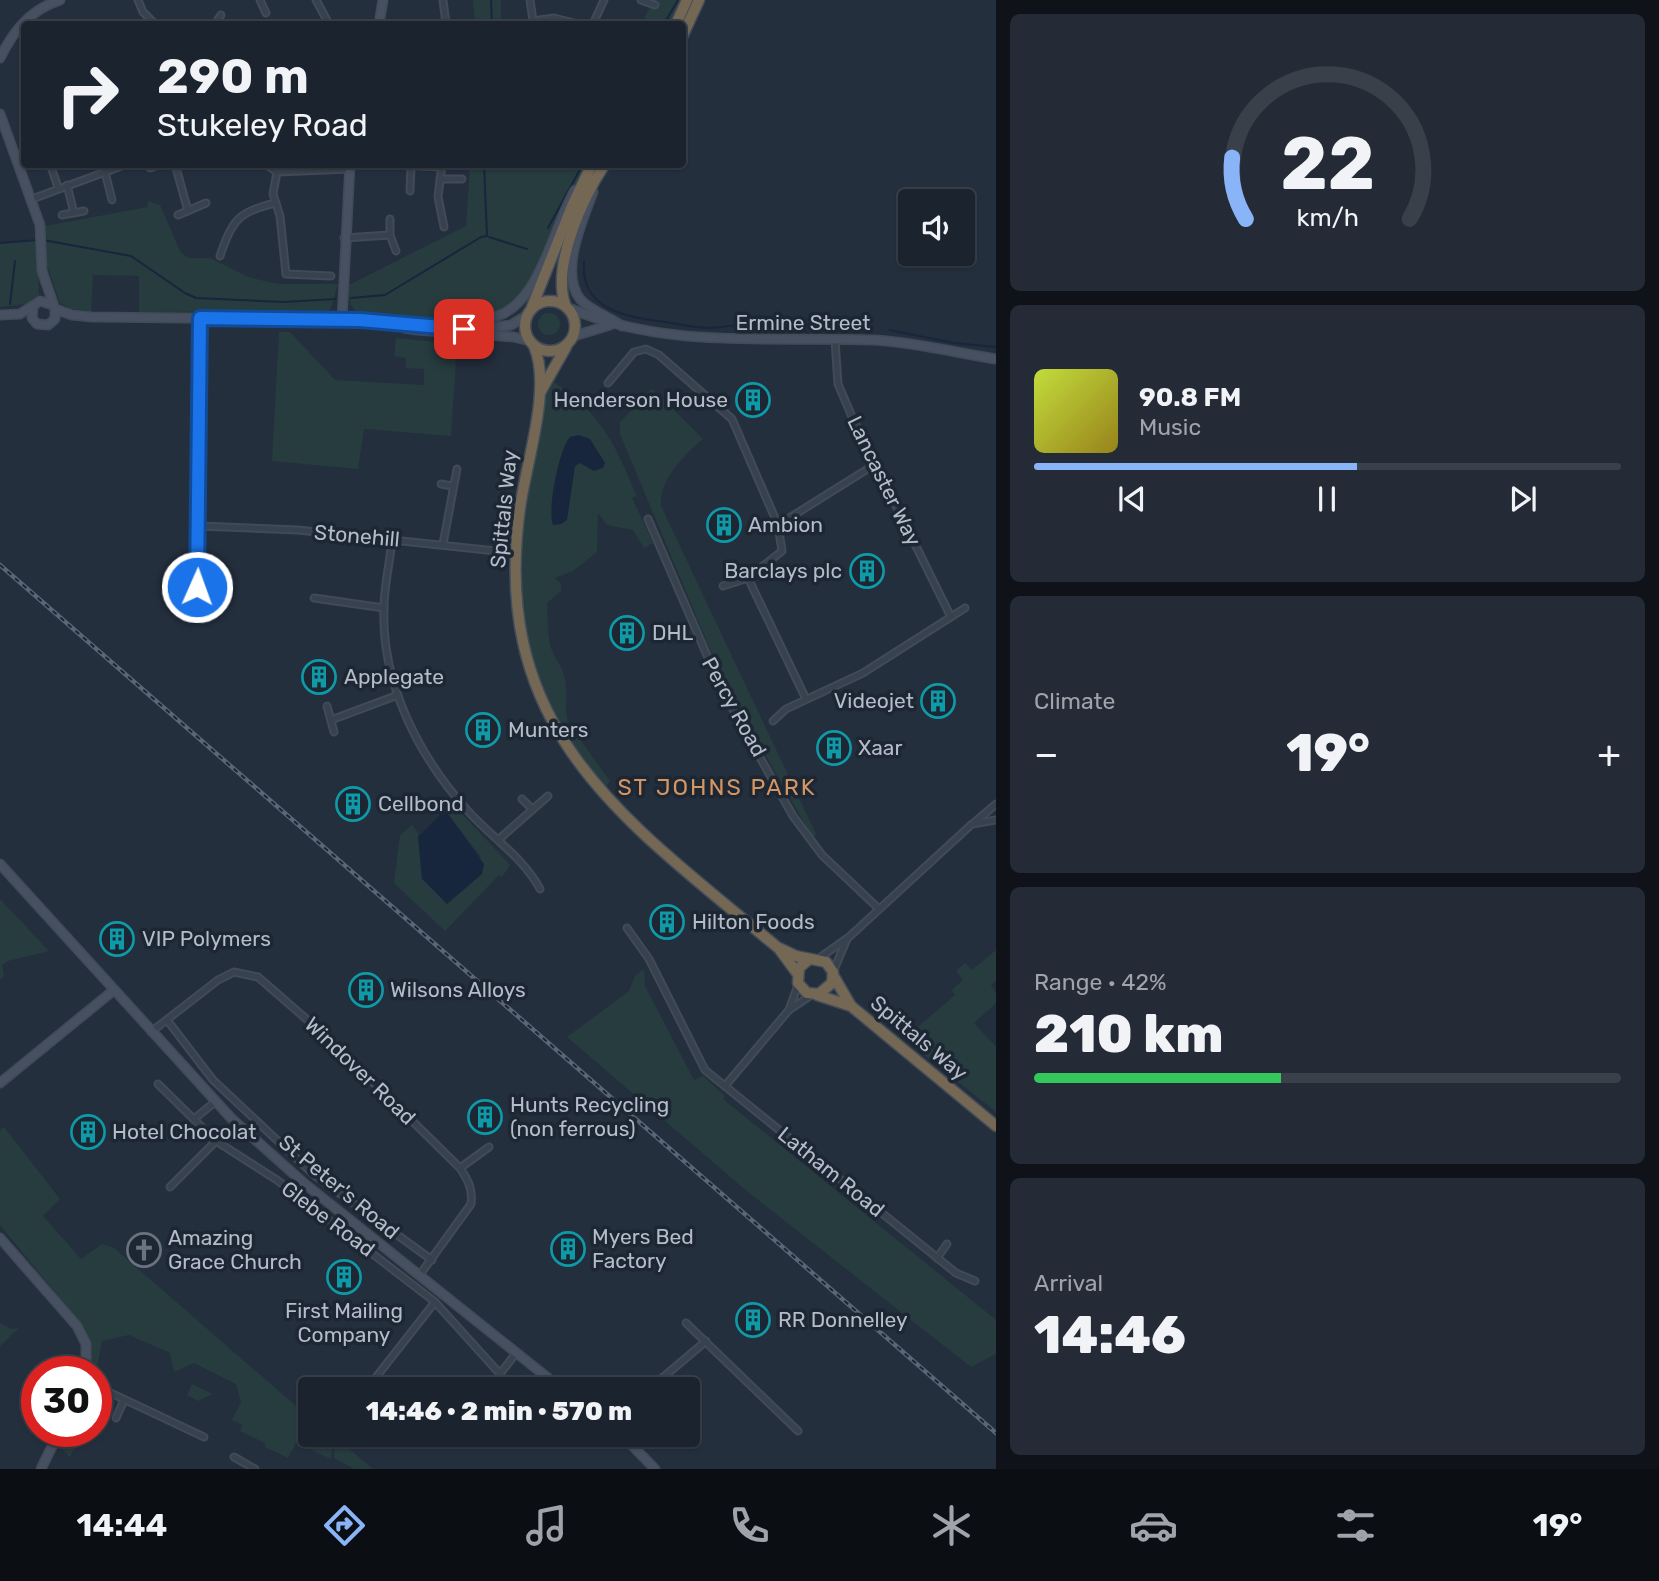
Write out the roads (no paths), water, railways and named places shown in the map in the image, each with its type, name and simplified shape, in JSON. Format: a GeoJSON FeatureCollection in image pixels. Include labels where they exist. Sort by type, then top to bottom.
{"type":"FeatureCollection","features":[{"type":"Feature","properties":{"kind":"highway"},"geometry":{"type":"LineString","coordinates":[[677,21],[687,0]]}},
{"type":"Feature","properties":{"kind":"highway"},"geometry":{"type":"LineString","coordinates":[[686,28],[699,0]]}},
{"type":"Feature","properties":{"kind":"highway"},"geometry":{"type":"LineString","coordinates":[[597,168],[586,175],[529,312],[526,333],[532,343],[551,351],[567,345],[574,336],[576,321],[567,306],[562,278],[579,214],[599,168]]}},
{"type":"Feature","properties":{"kind":"highway"},"geometry":{"type":"LineString","coordinates":[[529,312],[551,300],[567,306]]}},
{"type":"Feature","properties":{"kind":"highway","name":"Spittals Way"},"geometry":{"type":"LineString","coordinates":[[532,343],[539,360],[539,395],[515,553],[518,615],[532,674],[558,735],[591,781],[625,817],[777,947]]}},
{"type":"Feature","properties":{"kind":"highway","name":"Spittals Way"},"geometry":{"type":"LineString","coordinates":[[539,395],[567,345]]}},
{"type":"Feature","properties":{"kind":"highway"},"geometry":{"type":"LineString","coordinates":[[777,947],[825,962],[833,973],[829,988],[814,994],[798,978],[777,947]]}},
{"type":"Feature","properties":{"kind":"highway"},"geometry":{"type":"LineString","coordinates":[[798,978],[813,959]]}},
{"type":"Feature","properties":{"kind":"highway","name":"Spittals Way"},"geometry":{"type":"LineString","coordinates":[[833,973],[851,1006]]}},
{"type":"Feature","properties":{"kind":"highway","name":"Spittals Way"},"geometry":{"type":"LineString","coordinates":[[814,994],[851,1006],[996,1126]]}},
{"type":"Feature","properties":{"kind":"street"},"geometry":{"type":"LineString","coordinates":[[23,21],[45,5],[60,0]]}},
{"type":"Feature","properties":{"kind":"street"},"geometry":{"type":"LineString","coordinates":[[138,0],[150,21]]}},
{"type":"Feature","properties":{"kind":"street"},"geometry":{"type":"LineString","coordinates":[[260,0],[266,13]]}},
{"type":"Feature","properties":{"kind":"street"},"geometry":{"type":"LineString","coordinates":[[316,0],[327,21]]}},
{"type":"Feature","properties":{"kind":"street"},"geometry":{"type":"LineString","coordinates":[[380,21],[383,0]]}},
{"type":"Feature","properties":{"kind":"street"},"geometry":{"type":"LineString","coordinates":[[443,0],[446,21]]}},
{"type":"Feature","properties":{"kind":"street"},"geometry":{"type":"LineString","coordinates":[[530,0],[533,21]]}},
{"type":"Feature","properties":{"kind":"street"},"geometry":{"type":"LineString","coordinates":[[594,21],[604,0]]}},
{"type":"Feature","properties":{"kind":"street"},"geometry":{"type":"LineString","coordinates":[[641,0],[651,3]]}},
{"type":"Feature","properties":{"kind":"street"},"geometry":{"type":"LineString","coordinates":[[217,21],[221,15]]}},
{"type":"Feature","properties":{"kind":"street"},"geometry":{"type":"LineString","coordinates":[[541,21],[554,18],[566,21]]}},
{"type":"Feature","properties":{"kind":"street"},"geometry":{"type":"LineString","coordinates":[[0,58],[21,24]]}},
{"type":"Feature","properties":{"kind":"street"},"geometry":{"type":"LineString","coordinates":[[0,114],[32,199],[40,240],[44,284],[54,307],[55,319]]}},
{"type":"Feature","properties":{"kind":"street"},"geometry":{"type":"LineString","coordinates":[[51,168],[58,187]]}},
{"type":"Feature","properties":{"kind":"street"},"geometry":{"type":"LineString","coordinates":[[104,168],[112,200]]}},
{"type":"Feature","properties":{"kind":"street"},"geometry":{"type":"LineString","coordinates":[[32,199],[58,187],[118,168]]}},
{"type":"Feature","properties":{"kind":"street"},"geometry":{"type":"LineString","coordinates":[[176,168],[188,211]]}},
{"type":"Feature","properties":{"kind":"street"},"geometry":{"type":"LineString","coordinates":[[271,168],[277,172],[335,168]]}},
{"type":"Feature","properties":{"kind":"street"},"geometry":{"type":"LineString","coordinates":[[342,320],[349,168]]}},
{"type":"Feature","properties":{"kind":"street"},"geometry":{"type":"LineString","coordinates":[[410,191],[411,168]]}},
{"type":"Feature","properties":{"kind":"street"},"geometry":{"type":"LineString","coordinates":[[442,168],[438,197],[444,227]]}},
{"type":"Feature","properties":{"kind":"street"},"geometry":{"type":"LineString","coordinates":[[599,168],[585,214],[572,277],[580,298],[623,327]]}},
{"type":"Feature","properties":{"kind":"street"},"geometry":{"type":"LineString","coordinates":[[277,172],[273,194],[286,274],[331,276]]}},
{"type":"Feature","properties":{"kind":"street"},"geometry":{"type":"LineString","coordinates":[[426,325],[499,316],[522,299],[534,282],[574,191],[586,175]]}},
{"type":"Feature","properties":{"kind":"street"},"geometry":{"type":"LineString","coordinates":[[440,179],[462,179]]}},
{"type":"Feature","properties":{"kind":"street"},"geometry":{"type":"LineString","coordinates":[[67,185],[74,213]]}},
{"type":"Feature","properties":{"kind":"street"},"geometry":{"type":"LineString","coordinates":[[178,215],[206,203]]}},
{"type":"Feature","properties":{"kind":"street"},"geometry":{"type":"LineString","coordinates":[[220,256],[229,232],[239,216],[276,203]]}},
{"type":"Feature","properties":{"kind":"street"},"geometry":{"type":"LineString","coordinates":[[62,215],[84,211]]}},
{"type":"Feature","properties":{"kind":"street"},"geometry":{"type":"LineString","coordinates":[[390,219],[390,235],[396,251]]}},
{"type":"Feature","properties":{"kind":"street"},"geometry":{"type":"LineString","coordinates":[[344,238],[390,235]]}},
{"type":"Feature","properties":{"kind":"street"},"geometry":{"type":"LineString","coordinates":[[33,321],[44,284]]}},
{"type":"Feature","properties":{"kind":"street"},"geometry":{"type":"LineString","coordinates":[[0,315],[20,314],[36,304],[54,307],[72,315]]}},
{"type":"Feature","properties":{"kind":"street","name":"Ermine Street"},"geometry":{"type":"LineString","coordinates":[[567,306],[610,325],[736,341],[876,340],[996,359]]}},
{"type":"Feature","properties":{"kind":"street"},"geometry":{"type":"LineString","coordinates":[[20,314],[44,326],[55,319],[72,315],[342,320],[499,328],[529,312]]}},
{"type":"Feature","properties":{"kind":"street"},"geometry":{"type":"LineString","coordinates":[[196,611],[200,318]]}},
{"type":"Feature","properties":{"kind":"street"},"geometry":{"type":"LineString","coordinates":[[397,323],[404,328],[417,330],[514,337],[532,343]]}},
{"type":"Feature","properties":{"kind":"street","name":"Ermine Street"},"geometry":{"type":"LineString","coordinates":[[574,336],[610,325]]}},
{"type":"Feature","properties":{"kind":"street","name":"Lancaster Way"},"geometry":{"type":"LineString","coordinates":[[835,340],[838,384],[874,465],[951,617]]}},
{"type":"Feature","properties":{"kind":"street"},"geometry":{"type":"LineString","coordinates":[[608,383],[634,352],[646,349],[659,355],[722,407],[739,432],[778,524],[782,551],[748,578],[723,586]]}},
{"type":"Feature","properties":{"kind":"street"},"geometry":{"type":"LineString","coordinates":[[778,524],[874,465]]}},
{"type":"Feature","properties":{"kind":"street"},"geometry":{"type":"LineString","coordinates":[[443,544],[457,469]]}},
{"type":"Feature","properties":{"kind":"street"},"geometry":{"type":"LineString","coordinates":[[440,484],[452,486]]}},
{"type":"Feature","properties":{"kind":"street","name":"Percy Road"},"geometry":{"type":"LineString","coordinates":[[648,519],[722,690],[793,816],[822,855],[878,908]]}},
{"type":"Feature","properties":{"kind":"street","name":"Stonehill"},"geometry":{"type":"LineString","coordinates":[[199,526],[298,530],[515,553]]}},
{"type":"Feature","properties":{"kind":"street"},"geometry":{"type":"LineString","coordinates":[[392,540],[384,608],[388,655],[398,695],[421,746],[448,788],[531,871],[540,889]]}},
{"type":"Feature","properties":{"kind":"street"},"geometry":{"type":"LineString","coordinates":[[748,578],[806,699]]}},
{"type":"Feature","properties":{"kind":"street"},"geometry":{"type":"LineString","coordinates":[[314,598],[384,608]]}},
{"type":"Feature","properties":{"kind":"street"},"geometry":{"type":"LineString","coordinates":[[773,721],[786,709],[863,673],[965,608]]}},
{"type":"Feature","properties":{"kind":"street"},"geometry":{"type":"LineString","coordinates":[[331,720],[398,695]]}},
{"type":"Feature","properties":{"kind":"street"},"geometry":{"type":"LineString","coordinates":[[327,706],[334,732]]}},
{"type":"Feature","properties":{"kind":"street"},"geometry":{"type":"LineString","coordinates":[[498,840],[548,796]]}},
{"type":"Feature","properties":{"kind":"street"},"geometry":{"type":"LineString","coordinates":[[522,799],[531,809]]}},
{"type":"Feature","properties":{"kind":"street"},"geometry":{"type":"LineString","coordinates":[[813,959],[849,937],[996,804]]}},
{"type":"Feature","properties":{"kind":"street"},"geometry":{"type":"LineString","coordinates":[[972,824],[996,820]]}},
{"type":"Feature","properties":{"kind":"street","name":"St Peter's Road"},"geometry":{"type":"LineString","coordinates":[[0,864],[215,1102],[306,1184],[546,1377]]}},
{"type":"Feature","properties":{"kind":"street","name":"Latham Road"},"geometry":{"type":"LineString","coordinates":[[626,928],[649,959],[705,1070],[956,1273],[975,1281]]}},
{"type":"Feature","properties":{"kind":"street"},"geometry":{"type":"LineString","coordinates":[[833,973],[849,937]]}},
{"type":"Feature","properties":{"kind":"street","name":"Windover Road"},"geometry":{"type":"LineString","coordinates":[[151,1032],[227,974],[242,972],[258,977],[327,1037],[460,1168],[473,1194],[471,1204],[419,1276]]}},
{"type":"Feature","properties":{"kind":"street"},"geometry":{"type":"LineString","coordinates":[[789,1010],[798,978]]}},
{"type":"Feature","properties":{"kind":"street"},"geometry":{"type":"LineString","coordinates":[[0,1083],[114,989]]}},
{"type":"Feature","properties":{"kind":"street"},"geometry":{"type":"LineString","coordinates":[[725,1086],[789,1010],[814,994]]}},
{"type":"Feature","properties":{"kind":"street"},"geometry":{"type":"LineString","coordinates":[[167,1020],[213,1080],[313,1174],[432,1260]]}},
{"type":"Feature","properties":{"kind":"street","name":"Glebe Road"},"geometry":{"type":"LineString","coordinates":[[158,1084],[216,1141],[298,1195],[435,1302],[500,1374],[516,1353]]}},
{"type":"Feature","properties":{"kind":"street"},"geometry":{"type":"LineString","coordinates":[[194,1119],[215,1102]]}},
{"type":"Feature","properties":{"kind":"street"},"geometry":{"type":"LineString","coordinates":[[170,1187],[216,1141]]}},
{"type":"Feature","properties":{"kind":"street"},"geometry":{"type":"LineString","coordinates":[[460,1168],[489,1147]]}},
{"type":"Feature","properties":{"kind":"street"},"geometry":{"type":"LineString","coordinates":[[0,1238],[76,1326],[86,1344],[86,1356]]}},
{"type":"Feature","properties":{"kind":"street"},"geometry":{"type":"LineString","coordinates":[[937,1258],[947,1244]]}},
{"type":"Feature","properties":{"kind":"street"},"geometry":{"type":"LineString","coordinates":[[376,1377],[435,1302]]}},
{"type":"Feature","properties":{"kind":"street"},"geometry":{"type":"LineString","coordinates":[[686,1323],[798,1431]]}},
{"type":"Feature","properties":{"kind":"street"},"geometry":{"type":"LineString","coordinates":[[663,1377],[706,1341]]}},
{"type":"Feature","properties":{"kind":"street"},"geometry":{"type":"LineString","coordinates":[[112,1394],[205,1437]]}},
{"type":"Feature","properties":{"kind":"street"},"geometry":{"type":"LineString","coordinates":[[116,1418],[124,1400]]}},
{"type":"Feature","properties":{"kind":"street"},"geometry":{"type":"LineString","coordinates":[[41,1469],[52,1447]]}},
{"type":"Feature","properties":{"kind":"street"},"geometry":{"type":"LineString","coordinates":[[634,1447],[655,1469]]}},
{"type":"Feature","properties":{"kind":"street"},"geometry":{"type":"LineString","coordinates":[[234,1457],[255,1469]]}},
{"type":"Feature","properties":{"kind":"water"},"geometry":{"type":"Polygon","coordinates":[[[579,435],[590,439],[605,463],[603,468],[594,471],[580,463],[575,466],[567,520],[553,525],[553,494],[558,466],[570,437],[579,435]]]}},
{"type":"Feature","properties":{"kind":"water"},"geometry":{"type":"Polygon","coordinates":[[[445,810],[484,864],[482,874],[447,904],[422,879],[418,837],[445,810]]]}},
{"type":"Feature","properties":{"kind":"waterway"},"geometry":{"type":"LineString","coordinates":[[491,0],[492,21]]}},
{"type":"Feature","properties":{"kind":"waterway"},"geometry":{"type":"LineString","coordinates":[[666,21],[678,0]]}},
{"type":"Feature","properties":{"kind":"waterway"},"geometry":{"type":"LineString","coordinates":[[351,298],[385,295],[481,237],[487,236],[484,168]]}},
{"type":"Feature","properties":{"kind":"waterway"},"geometry":{"type":"LineString","coordinates":[[548,228],[581,168]]}},
{"type":"Feature","properties":{"kind":"waterway"},"geometry":{"type":"LineString","coordinates":[[489,237],[527,249]]}},
{"type":"Feature","properties":{"kind":"waterway"},"geometry":{"type":"LineString","coordinates":[[0,243],[37,240]]}},
{"type":"Feature","properties":{"kind":"waterway"},"geometry":{"type":"LineString","coordinates":[[43,240],[131,256],[196,298],[284,302],[336,299]]}},
{"type":"Feature","properties":{"kind":"waterway"},"geometry":{"type":"LineString","coordinates":[[10,304],[15,261]]}},
{"type":"Feature","properties":{"kind":"waterway"},"geometry":{"type":"LineString","coordinates":[[584,262],[585,278],[590,291],[598,301],[622,314],[698,327],[741,325]]}},
{"type":"Feature","properties":{"kind":"waterway"},"geometry":{"type":"LineString","coordinates":[[750,325],[794,324],[808,333]]}},
{"type":"Feature","properties":{"kind":"waterway"},"geometry":{"type":"LineString","coordinates":[[889,330],[954,343],[996,347]]}},
{"type":"Feature","properties":{"kind":"railway"},"geometry":{"type":"LineString","coordinates":[[0,565],[996,1433]]}},
{"type":"Feature","properties":{"kind":"place","name":"Henderson House"},"geometry":{"type":"Point","coordinates":[753,400]}},
{"type":"Feature","properties":{"kind":"place","name":"Ambion"},"geometry":{"type":"Point","coordinates":[724,525]}},
{"type":"Feature","properties":{"kind":"place","name":"Barclays plc"},"geometry":{"type":"Point","coordinates":[867,571]}},
{"type":"Feature","properties":{"kind":"place","name":"DHL"},"geometry":{"type":"Point","coordinates":[627,633]}},
{"type":"Feature","properties":{"kind":"place","name":"Applegate"},"geometry":{"type":"Point","coordinates":[319,677]}},
{"type":"Feature","properties":{"kind":"place","name":"Videojet"},"geometry":{"type":"Point","coordinates":[938,701]}},
{"type":"Feature","properties":{"kind":"place","name":"Munters"},"geometry":{"type":"Point","coordinates":[483,730]}},
{"type":"Feature","properties":{"kind":"place","name":"Xaar"},"geometry":{"type":"Point","coordinates":[834,748]}},
{"type":"Feature","properties":{"kind":"place","name":"Cellbond"},"geometry":{"type":"Point","coordinates":[353,804]}},
{"type":"Feature","properties":{"kind":"place","name":"Hilton Foods"},"geometry":{"type":"Point","coordinates":[667,922]}},
{"type":"Feature","properties":{"kind":"place","name":"VIP Polymers"},"geometry":{"type":"Point","coordinates":[117,939]}},
{"type":"Feature","properties":{"kind":"place","name":"Wilsons Alloys"},"geometry":{"type":"Point","coordinates":[366,990]}},
{"type":"Feature","properties":{"kind":"place","name":"Hunts Recycling (non ferrous)"},"geometry":{"type":"Point","coordinates":[485,1117]}},
{"type":"Feature","properties":{"kind":"place","name":"Hotel Chocolat"},"geometry":{"type":"Point","coordinates":[88,1132]}},
{"type":"Feature","properties":{"kind":"place","name":"Myers Bed Factory"},"geometry":{"type":"Point","coordinates":[568,1249]}},
{"type":"Feature","properties":{"kind":"place","name":"Amazing Grace Church"},"geometry":{"type":"Point","coordinates":[144,1250]}},
{"type":"Feature","properties":{"kind":"place","name":"First Mailing Company"},"geometry":{"type":"Point","coordinates":[344,1277]}},
{"type":"Feature","properties":{"kind":"place","name":"RR Donnelley"},"geometry":{"type":"Point","coordinates":[753,1320]}},
{"type":"Feature","properties":{"kind":"district","name":"ST JOHNS PARK"},"geometry":{"type":"Point","coordinates":[717,787]}}]}
